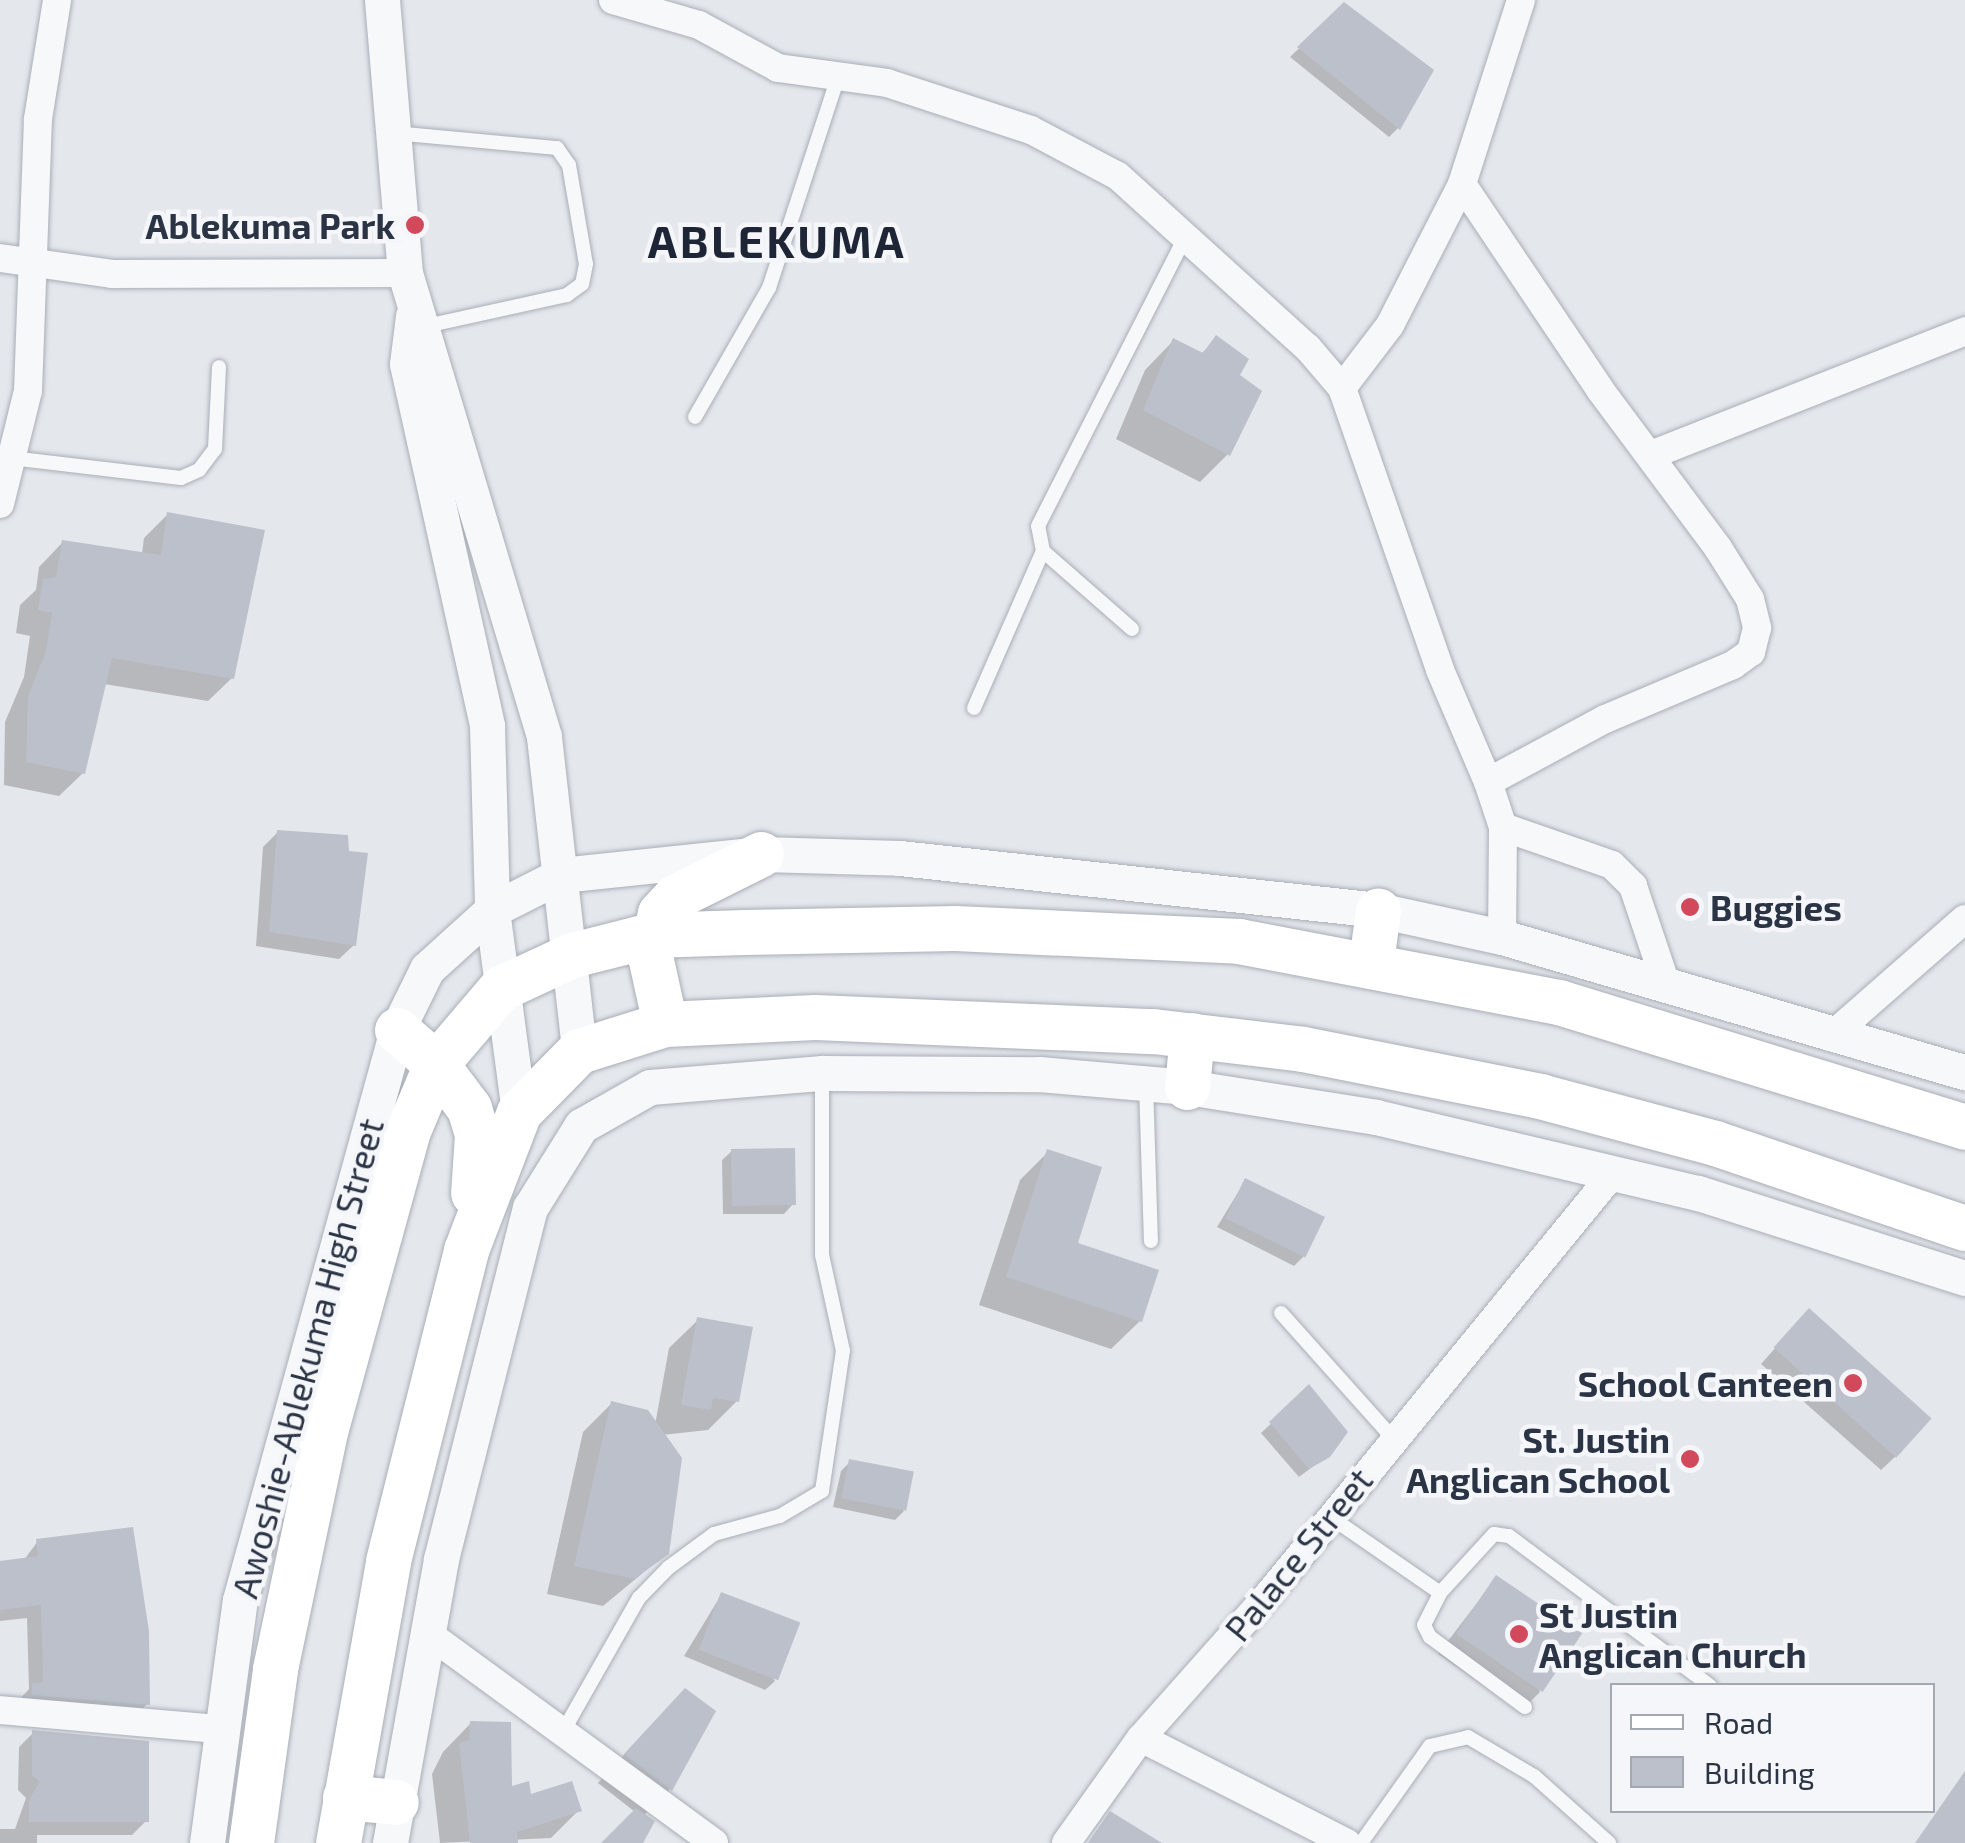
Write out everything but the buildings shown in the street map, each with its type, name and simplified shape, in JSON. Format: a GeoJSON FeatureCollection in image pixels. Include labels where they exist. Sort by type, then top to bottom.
{"type":"FeatureCollection","features":[{"type":"Feature","properties":{"kind":"main road"},"geometry":{"type":"LineString","coordinates":[[665,1024],[651,935],[675,897],[761,854]]}},
{"type":"Feature","properties":{"kind":"main road"},"geometry":{"type":"LineString","coordinates":[[1371,962],[1378,910]]}},
{"type":"Feature","properties":{"kind":"main road"},"geometry":{"type":"LineString","coordinates":[[501,988],[572,955],[651,935],[955,928],[1239,941],[1371,962],[1559,1002],[1965,1127]]}},
{"type":"Feature","properties":{"kind":"main road","name":"Awoshie-Ablekuma High Street"},"geometry":{"type":"LineString","coordinates":[[251,1843],[275,1668],[326,1428],[407,1132],[436,1064],[501,988]]}},
{"type":"Feature","properties":{"kind":"main road"},"geometry":{"type":"LineString","coordinates":[[338,1843],[388,1561],[466,1250],[518,1112],[579,1051],[665,1024],[815,1017],[1192,1035],[1302,1049],[1540,1096],[1715,1143],[1965,1228]]}},
{"type":"Feature","properties":{"kind":"main road"},"geometry":{"type":"LineString","coordinates":[[397,1030],[436,1064],[469,1108],[477,1135],[466,1250]]}},
{"type":"Feature","properties":{"kind":"main road"},"geometry":{"type":"LineString","coordinates":[[1166,1085],[1192,1035]]}},
{"type":"Feature","properties":{"kind":"main road"},"geometry":{"type":"LineString","coordinates":[[345,1797],[393,1822]]}},
{"type":"Feature","properties":{"kind":"street"},"geometry":{"type":"LineString","coordinates":[[0,504],[28,391],[29,261],[38,120],[57,0]]}},
{"type":"Feature","properties":{"kind":"street"},"geometry":{"type":"LineString","coordinates":[[382,0],[404,273],[544,738],[572,955],[579,1051]]}},
{"type":"Feature","properties":{"kind":"street"},"geometry":{"type":"LineString","coordinates":[[612,0],[702,12],[778,68],[887,83],[1031,130],[1118,176],[1186,234],[1342,388],[1440,670],[1488,782],[1502,827],[1502,937]]}},
{"type":"Feature","properties":{"kind":"street"},"geometry":{"type":"LineString","coordinates":[[1342,388],[1390,325],[1462,184],[1521,0]]}},
{"type":"Feature","properties":{"kind":"street"},"geometry":{"type":"LineString","coordinates":[[1462,184],[1750,599],[1757,628],[1751,652],[1488,782]]}},
{"type":"Feature","properties":{"kind":"street"},"geometry":{"type":"LineString","coordinates":[[0,258],[112,274],[239,279],[404,273]]}},
{"type":"Feature","properties":{"kind":"street"},"geometry":{"type":"LineString","coordinates":[[417,319],[407,364],[487,726],[492,910],[518,1112]]}},
{"type":"Feature","properties":{"kind":"street"},"geometry":{"type":"LineString","coordinates":[[1651,455],[1965,331]]}},
{"type":"Feature","properties":{"kind":"street"},"geometry":{"type":"LineString","coordinates":[[1502,827],[1612,864],[1641,904],[1666,987]]}},
{"type":"Feature","properties":{"kind":"street"},"geometry":{"type":"LineString","coordinates":[[561,875],[761,854],[900,858],[1126,878],[1378,910],[1502,937],[1830,1037],[1965,1072]]}},
{"type":"Feature","properties":{"kind":"street","name":"Awoshie-Ablekuma High Street"},"geometry":{"type":"LineString","coordinates":[[207,1843],[218,1729],[245,1581],[397,1030],[427,970],[492,910],[561,875]]}},
{"type":"Feature","properties":{"kind":"street"},"geometry":{"type":"LineString","coordinates":[[1830,1037],[1965,918]]}},
{"type":"Feature","properties":{"kind":"street"},"geometry":{"type":"LineString","coordinates":[[393,1822],[426,1632],[530,1208],[581,1126],[650,1087],[681,1080],[822,1073],[1039,1074],[1166,1085],[1376,1118],[1612,1176],[1698,1192],[1965,1278]]}},
{"type":"Feature","properties":{"kind":"street","name":"Palace Street"},"geometry":{"type":"LineString","coordinates":[[1066,1843],[1141,1738],[1268,1595],[1392,1437],[1612,1176]]}},
{"type":"Feature","properties":{"kind":"street"},"geometry":{"type":"LineString","coordinates":[[426,1632],[566,1728],[696,1838]]}},
{"type":"Feature","properties":{"kind":"street"},"geometry":{"type":"LineString","coordinates":[[0,1710],[218,1729]]}},
{"type":"Feature","properties":{"kind":"street"},"geometry":{"type":"LineString","coordinates":[[1141,1738],[1348,1843]]}},
{"type":"Feature","properties":{"kind":"lane"},"geometry":{"type":"LineString","coordinates":[[695,417],[769,288],[838,78]]}},
{"type":"Feature","properties":{"kind":"lane"},"geometry":{"type":"LineString","coordinates":[[390,133],[556,148],[568,165],[586,264],[582,284],[567,294],[417,319]]}},
{"type":"Feature","properties":{"kind":"lane"},"geometry":{"type":"LineString","coordinates":[[974,708],[1043,551],[1038,526],[1186,234]]}},
{"type":"Feature","properties":{"kind":"lane"},"geometry":{"type":"LineString","coordinates":[[11,458],[181,478],[200,470],[215,450],[219,368]]}},
{"type":"Feature","properties":{"kind":"lane"},"geometry":{"type":"LineString","coordinates":[[1043,551],[1132,629]]}},
{"type":"Feature","properties":{"kind":"lane"},"geometry":{"type":"LineString","coordinates":[[566,1728],[639,1598],[668,1568],[714,1534],[780,1516],[822,1491],[844,1351],[822,1255],[822,1073]]}},
{"type":"Feature","properties":{"kind":"lane"},"geometry":{"type":"LineString","coordinates":[[1151,1241],[1166,1085]]}},
{"type":"Feature","properties":{"kind":"lane"},"geometry":{"type":"LineString","coordinates":[[1281,1313],[1392,1437]]}},
{"type":"Feature","properties":{"kind":"lane"},"geometry":{"type":"LineString","coordinates":[[1328,1516],[1440,1593]]}},
{"type":"Feature","properties":{"kind":"lane"},"geometry":{"type":"LineString","coordinates":[[1525,1707],[1430,1637],[1426,1614],[1484,1539],[1508,1536],[1706,1683]]}},
{"type":"Feature","properties":{"kind":"lane"},"geometry":{"type":"LineString","coordinates":[[1361,1843],[1430,1746],[1468,1737],[1534,1776],[1609,1843]]}},
{"type":"Feature","properties":{"kind":"place","name":"Ablekuma Park"},"geometry":{"type":"Point","coordinates":[415,225]}},
{"type":"Feature","properties":{"kind":"place","name":"Buggies"},"geometry":{"type":"Point","coordinates":[1690,907]}},
{"type":"Feature","properties":{"kind":"place","name":"School Canteen"},"geometry":{"type":"Point","coordinates":[1853,1383]}},
{"type":"Feature","properties":{"kind":"place","name":"St. Justin Anglican School"},"geometry":{"type":"Point","coordinates":[1690,1459]}},
{"type":"Feature","properties":{"kind":"place","name":"St Justin Anglican Church"},"geometry":{"type":"Point","coordinates":[1519,1634]}},
{"type":"Feature","properties":{"kind":"district","name":"ABLEKUMA"},"geometry":{"type":"Point","coordinates":[777,241]}}]}
